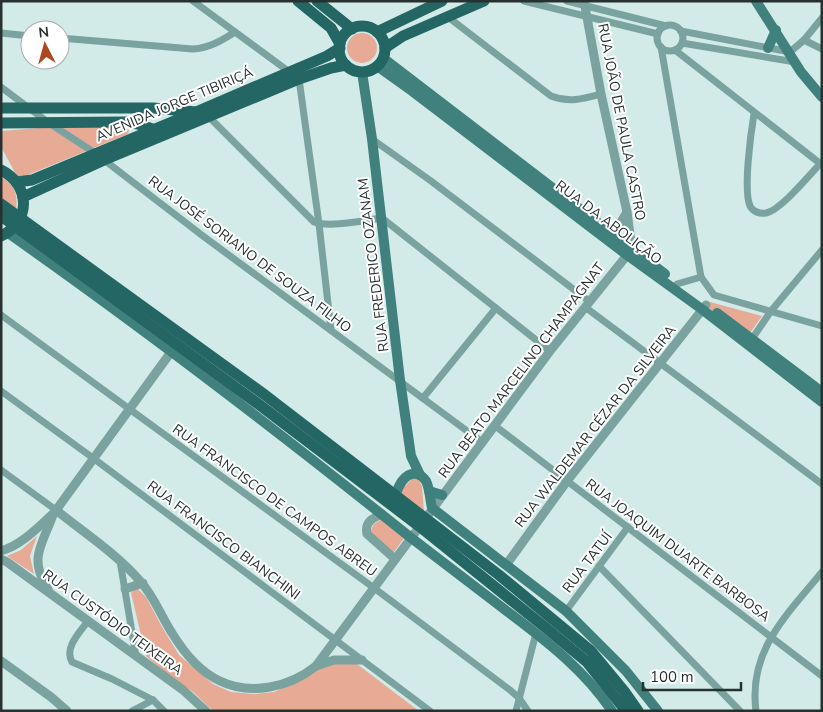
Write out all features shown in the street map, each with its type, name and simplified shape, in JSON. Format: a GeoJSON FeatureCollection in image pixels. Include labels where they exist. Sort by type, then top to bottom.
{"type":"FeatureCollection","features":[{"type":"Feature","properties":{"kind":"main road"},"geometry":{"type":"LineString","coordinates":[[298,1],[325,22],[335,33],[340,46],[342,60],[346,65],[351,69],[362,72],[370,70],[403,36],[416,26],[444,9],[446,1]]}},
{"type":"Feature","properties":{"kind":"main road"},"geometry":{"type":"LineString","coordinates":[[317,1],[352,29]]}},
{"type":"Feature","properties":{"kind":"main road"},"geometry":{"type":"LineString","coordinates":[[416,14],[428,1]]}},
{"type":"Feature","properties":{"kind":"main road"},"geometry":{"type":"LineString","coordinates":[[377,32],[442,1]]}},
{"type":"Feature","properties":{"kind":"main road"},"geometry":{"type":"LineString","coordinates":[[403,36],[484,1]]}},
{"type":"Feature","properties":{"kind":"main road"},"geometry":{"type":"LineString","coordinates":[[756,1],[795,62],[822,97]]}},
{"type":"Feature","properties":{"kind":"main road"},"geometry":{"type":"LineString","coordinates":[[340,46],[346,34],[352,29],[364,27],[377,32],[381,36],[382,57]]}},
{"type":"Feature","properties":{"kind":"main road"},"geometry":{"type":"LineString","coordinates":[[768,48],[776,30]]}},
{"type":"Feature","properties":{"kind":"main road","name":"AVENIDA JORGE TIBIRIÇÁ"},"geometry":{"type":"LineString","coordinates":[[17,182],[32,180],[99,157],[157,133],[196,112],[327,56],[340,46]]}},
{"type":"Feature","properties":{"kind":"main road","name":"RUA DA ABOLIÇÃO"},"geometry":{"type":"LineString","coordinates":[[382,57],[629,252],[704,307],[752,339],[822,392]]}},
{"type":"Feature","properties":{"kind":"main road","name":"AVENIDA JORGE TIBIRIÇÁ"},"geometry":{"type":"LineString","coordinates":[[23,197],[134,138],[209,117],[299,79],[346,65]]}},
{"type":"Feature","properties":{"kind":"main road","name":"RUA FREDERICO OZANAM"},"geometry":{"type":"LineString","coordinates":[[362,72],[411,456],[429,491],[426,517]]}},
{"type":"Feature","properties":{"kind":"main road"},"geometry":{"type":"LineString","coordinates":[[1,108],[153,108],[196,112]]}},
{"type":"Feature","properties":{"kind":"main road"},"geometry":{"type":"LineString","coordinates":[[125,122],[130,126],[134,138]]}},
{"type":"Feature","properties":{"kind":"main road"},"geometry":{"type":"LineString","coordinates":[[1,123],[125,122],[157,133]]}},
{"type":"Feature","properties":{"kind":"main road"},"geometry":{"type":"LineString","coordinates":[[1,170],[17,182],[23,197],[24,204],[11,228]]}},
{"type":"Feature","properties":{"kind":"main road"},"geometry":{"type":"LineString","coordinates":[[1,204],[11,228],[265,395],[393,500],[426,517],[506,565],[566,611],[626,671],[658,711]]}},
{"type":"Feature","properties":{"kind":"main road"},"geometry":{"type":"LineString","coordinates":[[1,216],[11,228],[536,633],[577,668],[612,711]]}},
{"type":"Feature","properties":{"kind":"main road","name":"RUA DA ABOLIÇÃO"},"geometry":{"type":"LineString","coordinates":[[629,252],[677,284],[822,402]]}},
{"type":"Feature","properties":{"kind":"main road","name":"RUA FREDERICO OZANAM"},"geometry":{"type":"LineString","coordinates":[[382,514],[407,476],[411,456]]}},
{"type":"Feature","properties":{"kind":"main road"},"geometry":{"type":"LineString","coordinates":[[407,476],[420,475]]}},
{"type":"Feature","properties":{"kind":"main road"},"geometry":{"type":"LineString","coordinates":[[429,491],[442,495]]}},
{"type":"Feature","properties":{"kind":"main road"},"geometry":{"type":"LineString","coordinates":[[426,517],[587,662],[626,711]]}},
{"type":"Feature","properties":{"kind":"main road"},"geometry":{"type":"LineString","coordinates":[[426,517],[591,652],[638,711]]}},
{"type":"Feature","properties":{"kind":"street"},"geometry":{"type":"LineString","coordinates":[[193,1],[299,79],[319,224],[331,330]]}},
{"type":"Feature","properties":{"kind":"street"},"geometry":{"type":"LineString","coordinates":[[524,1],[658,34]]}},
{"type":"Feature","properties":{"kind":"street"},"geometry":{"type":"LineString","coordinates":[[567,1],[666,26],[673,26],[681,31],[790,52],[804,40],[822,18]]}},
{"type":"Feature","properties":{"kind":"street","name":"RUA JOÃO DE PAULA CASTRO"},"geometry":{"type":"LineString","coordinates":[[585,4],[601,94],[627,212],[629,252]]}},
{"type":"Feature","properties":{"kind":"street"},"geometry":{"type":"LineString","coordinates":[[448,17],[551,96],[567,101],[601,94]]}},
{"type":"Feature","properties":{"kind":"street"},"geometry":{"type":"LineString","coordinates":[[666,26],[658,34],[658,41],[661,47],[701,277],[714,295],[822,326]]}},
{"type":"Feature","properties":{"kind":"street"},"geometry":{"type":"LineString","coordinates":[[661,47],[668,51],[675,50],[682,43],[681,31]]}},
{"type":"Feature","properties":{"kind":"street"},"geometry":{"type":"LineString","coordinates":[[70,39],[193,49],[214,45],[235,32]]}},
{"type":"Feature","properties":{"kind":"street"},"geometry":{"type":"LineString","coordinates":[[1,33],[20,35]]}},
{"type":"Feature","properties":{"kind":"street"},"geometry":{"type":"LineString","coordinates":[[804,40],[822,49]]}},
{"type":"Feature","properties":{"kind":"street"},"geometry":{"type":"LineString","coordinates":[[682,43],[795,62]]}},
{"type":"Feature","properties":{"kind":"street"},"geometry":{"type":"LineString","coordinates":[[675,50],[821,165],[782,203],[768,213],[760,213],[753,210],[748,193],[750,146],[754,114]]}},
{"type":"Feature","properties":{"kind":"street","name":"RUA JOSÉ SORIANO DE SOUZA FILHO"},"geometry":{"type":"LineString","coordinates":[[1,87],[99,157],[482,442]]}},
{"type":"Feature","properties":{"kind":"street"},"geometry":{"type":"LineString","coordinates":[[209,117],[308,216],[319,224],[382,218],[550,350]]}},
{"type":"Feature","properties":{"kind":"street"},"geometry":{"type":"LineString","coordinates":[[372,139],[431,181],[661,363],[822,484]]}},
{"type":"Feature","properties":{"kind":"street"},"geometry":{"type":"LineString","coordinates":[[612,238],[627,212]]}},
{"type":"Feature","properties":{"kind":"street"},"geometry":{"type":"LineString","coordinates":[[752,339],[771,311],[822,250]]}},
{"type":"Feature","properties":{"kind":"street","name":"RUA BEATO MARCELINO CHAMPAGNAT"},"geometry":{"type":"LineString","coordinates":[[316,666],[550,350],[629,252]]}},
{"type":"Feature","properties":{"kind":"street"},"geometry":{"type":"LineString","coordinates":[[677,284],[701,277]]}},
{"type":"Feature","properties":{"kind":"street","name":"RUA WALDEMAR CÉZAR DA SILVEIRA"},"geometry":{"type":"LineString","coordinates":[[506,565],[567,481],[704,307]]}},
{"type":"Feature","properties":{"kind":"street"},"geometry":{"type":"LineString","coordinates":[[423,398],[496,308]]}},
{"type":"Feature","properties":{"kind":"street","name":"RUA FRANCISCO DE CAMPOS ABREU"},"geometry":{"type":"LineString","coordinates":[[1,315],[374,588],[519,698],[528,711]]}},
{"type":"Feature","properties":{"kind":"street"},"geometry":{"type":"LineString","coordinates":[[1,551],[14,546],[55,511],[171,352]]}},
{"type":"Feature","properties":{"kind":"street","name":"RUA FRANCISCO BIANCHINI"},"geometry":{"type":"LineString","coordinates":[[1,391],[94,458],[430,711]]}},
{"type":"Feature","properties":{"kind":"street","name":"RUA JOAQUIM DUARTE BARBOSA"},"geometry":{"type":"LineString","coordinates":[[494,425],[822,676]]}},
{"type":"Feature","properties":{"kind":"street"},"geometry":{"type":"LineString","coordinates":[[1,470],[120,562],[143,583],[172,634],[185,652],[218,680],[232,686],[267,688],[290,682],[316,666],[334,660],[362,660]]}},
{"type":"Feature","properties":{"kind":"street"},"geometry":{"type":"LineString","coordinates":[[52,595],[42,580],[38,569],[37,557],[55,511]]}},
{"type":"Feature","properties":{"kind":"street"},"geometry":{"type":"LineString","coordinates":[[382,514],[368,522],[366,526],[367,534],[395,560]]}},
{"type":"Feature","properties":{"kind":"street","name":"RUA TATUÍ"},"geometry":{"type":"LineString","coordinates":[[566,611],[628,527]]}},
{"type":"Feature","properties":{"kind":"street","name":"RUA CUSTÓDIO TEIXEIRA"},"geometry":{"type":"LineString","coordinates":[[1,559],[8,562],[183,690],[204,710]]}},
{"type":"Feature","properties":{"kind":"street"},"geometry":{"type":"LineString","coordinates":[[120,562],[136,656]]}},
{"type":"Feature","properties":{"kind":"street"},"geometry":{"type":"LineString","coordinates":[[599,566],[740,711]]}},
{"type":"Feature","properties":{"kind":"street"},"geometry":{"type":"LineString","coordinates":[[756,711],[754,692],[756,677],[762,655],[770,637],[822,572]]}},
{"type":"Feature","properties":{"kind":"street"},"geometry":{"type":"LineString","coordinates":[[125,589],[143,583]]}},
{"type":"Feature","properties":{"kind":"street"},"geometry":{"type":"LineString","coordinates":[[88,621],[72,644],[69,657],[72,662],[152,700],[164,711]]}},
{"type":"Feature","properties":{"kind":"street"},"geometry":{"type":"LineString","coordinates":[[516,711],[536,633]]}},
{"type":"Feature","properties":{"kind":"street"},"geometry":{"type":"LineString","coordinates":[[1,661],[67,711]]}},
{"type":"Feature","properties":{"kind":"street"},"geometry":{"type":"LineString","coordinates":[[132,711],[152,700]]}},
{"type":"Feature","properties":{"kind":"shaded area"},"geometry":{"type":"Polygon","coordinates":[[[362,33],[373,37],[377,48],[373,59],[362,63],[351,59],[347,48],[351,37],[362,33]]]}},
{"type":"Feature","properties":{"kind":"shaded area"},"geometry":{"type":"Polygon","coordinates":[[[51,127],[125,128],[129,130],[128,134],[25,176],[17,176],[1,147],[1,131],[51,127]]]}},
{"type":"Feature","properties":{"kind":"shaded area"},"geometry":{"type":"Polygon","coordinates":[[[1,177],[10,183],[14,191],[16,210],[1,198],[1,177]]]}},
{"type":"Feature","properties":{"kind":"shaded area"},"geometry":{"type":"Polygon","coordinates":[[[710,302],[762,316],[748,336],[709,308],[710,302]]]}},
{"type":"Feature","properties":{"kind":"shaded area"},"geometry":{"type":"Polygon","coordinates":[[[413,478],[418,479],[422,486],[424,511],[399,492],[413,478]]]}},
{"type":"Feature","properties":{"kind":"shaded area"},"geometry":{"type":"Polygon","coordinates":[[[382,519],[404,538],[394,552],[388,549],[370,532],[374,524],[382,519]]]}},
{"type":"Feature","properties":{"kind":"shaded area"},"geometry":{"type":"Polygon","coordinates":[[[37,536],[30,556],[34,574],[7,556],[21,550],[37,536]]]}},
{"type":"Feature","properties":{"kind":"shaded area"},"geometry":{"type":"Polygon","coordinates":[[[136,587],[146,597],[179,655],[213,684],[231,692],[254,694],[274,692],[308,676],[328,661],[353,661],[419,711],[213,711],[193,692],[146,656],[131,593],[136,587]]]}}]}
